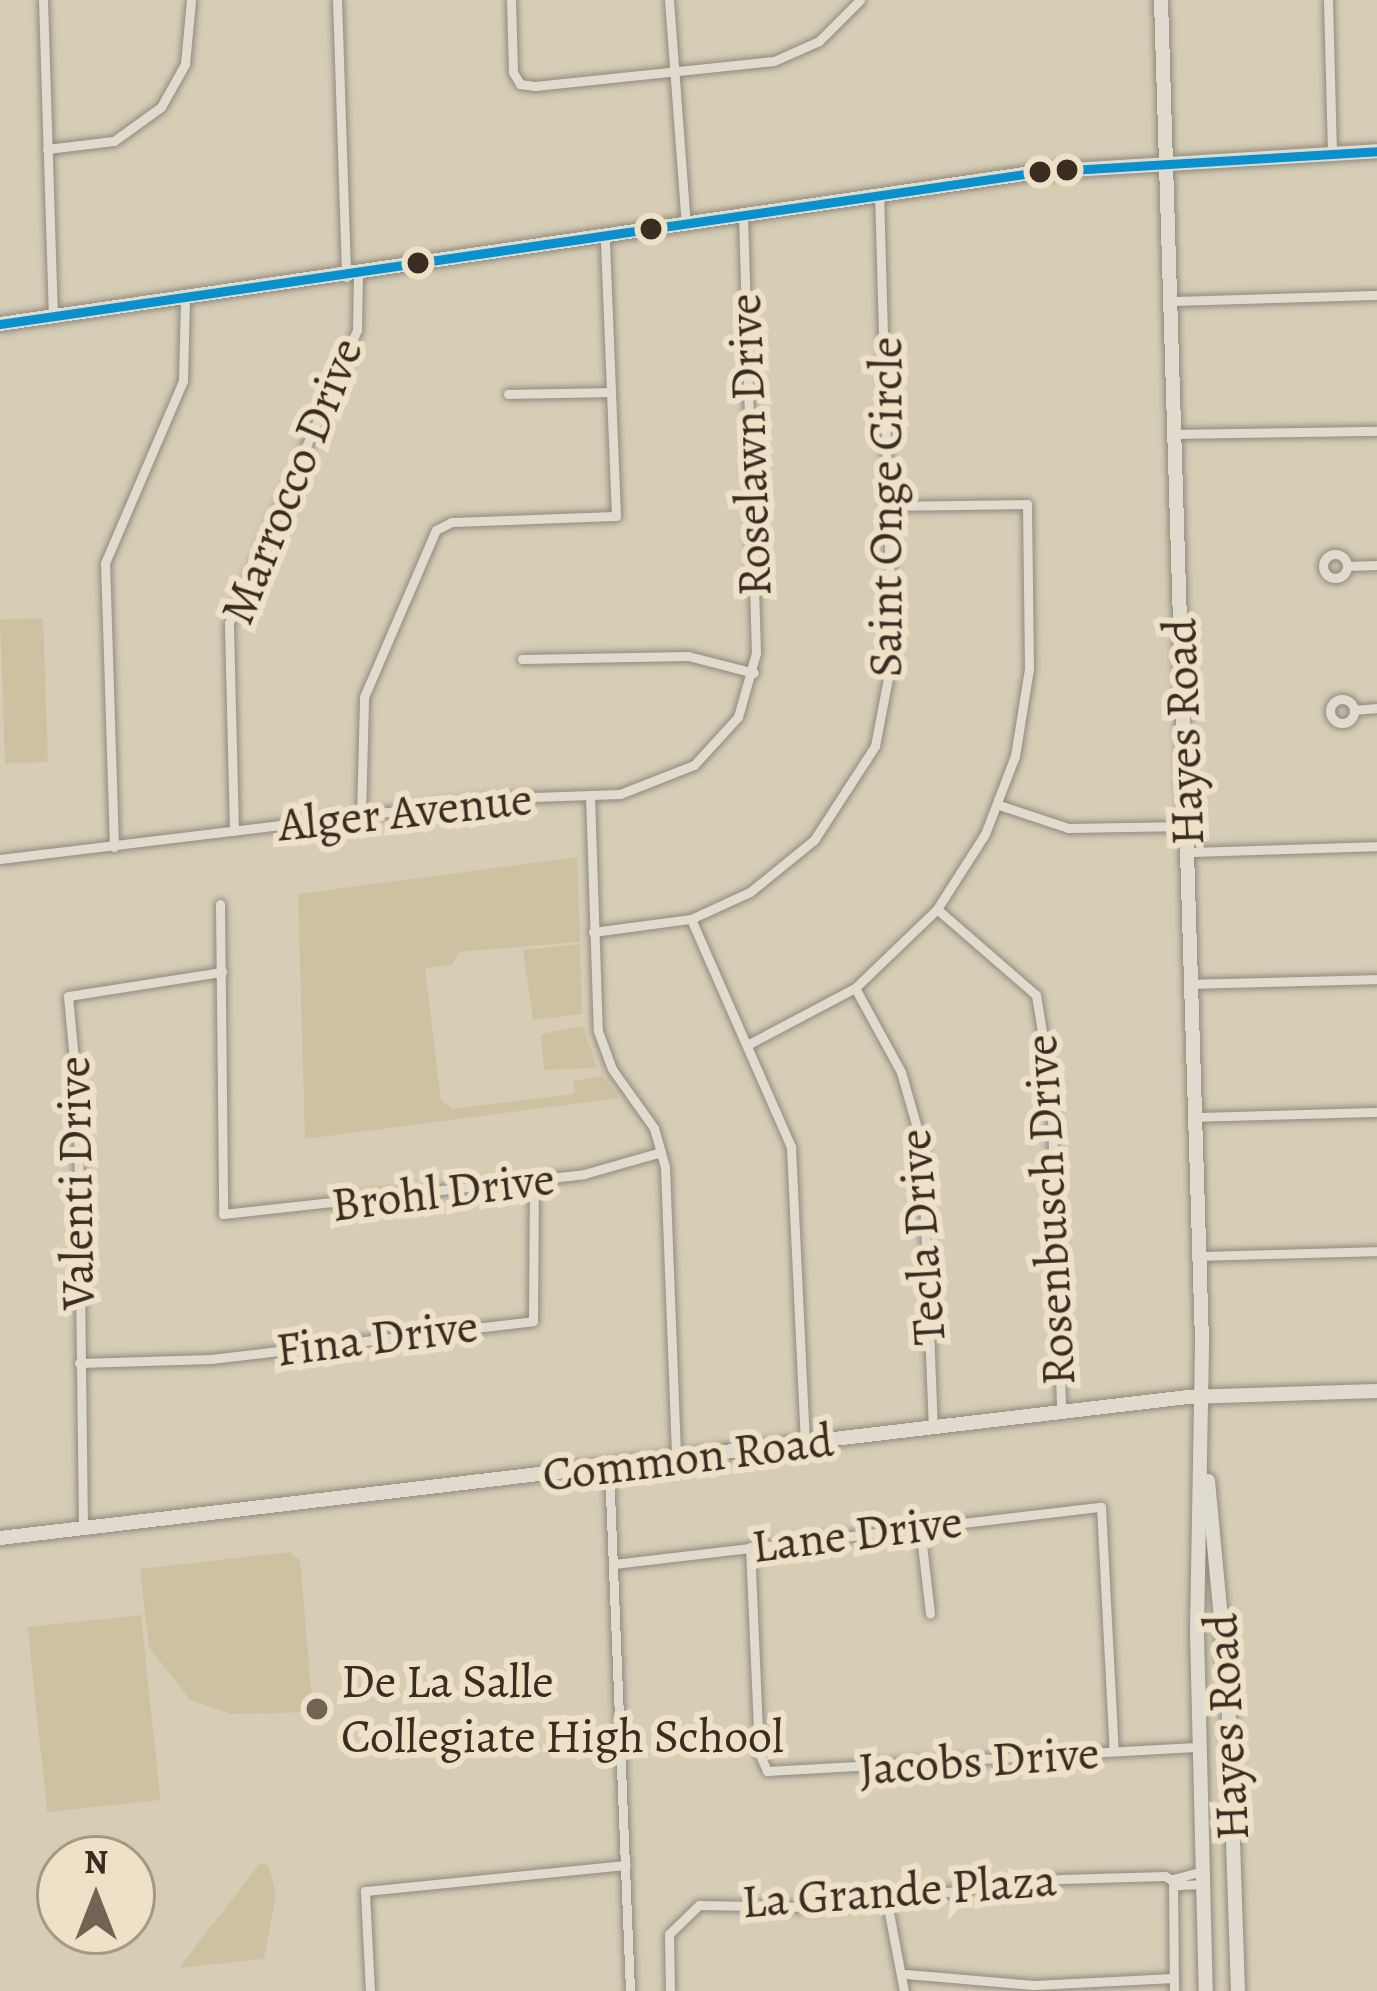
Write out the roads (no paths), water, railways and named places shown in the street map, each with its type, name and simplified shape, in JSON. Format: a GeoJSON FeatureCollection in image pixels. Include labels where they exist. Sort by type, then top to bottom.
{"type":"FeatureCollection","features":[{"type":"Feature","properties":{"kind":"street"},"geometry":{"type":"LineString","coordinates":[[43,0],[53,316]]}},
{"type":"Feature","properties":{"kind":"street"},"geometry":{"type":"LineString","coordinates":[[47,149],[114,141],[161,107],[185,64],[191,0]]}},
{"type":"Feature","properties":{"kind":"street","name":"Marrocco Drive"},"geometry":{"type":"LineString","coordinates":[[234,831],[229,623],[357,330],[337,0]]}},
{"type":"Feature","properties":{"kind":"street"},"geometry":{"type":"LineString","coordinates":[[511,0],[516,80],[536,86],[789,56],[835,28],[860,0]]}},
{"type":"Feature","properties":{"kind":"street"},"geometry":{"type":"LineString","coordinates":[[668,0],[678,71],[686,225]]}},
{"type":"Feature","properties":{"kind":"street","name":"Hayes Road"},"geometry":{"type":"LineString","coordinates":[[1161,0],[1204,1465],[1197,1609],[1205,1983]]}},
{"type":"Feature","properties":{"kind":"street"},"geometry":{"type":"LineString","coordinates":[[1328,0],[1332,152]]}},
{"type":"Feature","properties":{"kind":"street"},"geometry":{"type":"LineString","coordinates":[[0,324],[352,276],[879,195],[1166,160],[1377,151]]}},
{"type":"Feature","properties":{"kind":"street","name":"Saint Onge Circle"},"geometry":{"type":"LineString","coordinates":[[593,932],[691,920],[789,865],[866,765],[890,688],[890,506],[879,195]]}},
{"type":"Feature","properties":{"kind":"street","name":"Roselawn Drive"},"geometry":{"type":"LineString","coordinates":[[743,216],[754,673]]}},
{"type":"Feature","properties":{"kind":"street"},"geometry":{"type":"LineString","coordinates":[[361,815],[364,697],[436,530],[452,522],[616,516],[604,239]]}},
{"type":"Feature","properties":{"kind":"street"},"geometry":{"type":"LineString","coordinates":[[1171,301],[1377,296]]}},
{"type":"Feature","properties":{"kind":"street"},"geometry":{"type":"LineString","coordinates":[[114,847],[105,563],[183,381],[184,298]]}},
{"type":"Feature","properties":{"kind":"street"},"geometry":{"type":"LineString","coordinates":[[508,394],[611,392]]}},
{"type":"Feature","properties":{"kind":"street"},"geometry":{"type":"LineString","coordinates":[[1175,434],[1377,431]]}},
{"type":"Feature","properties":{"kind":"street"},"geometry":{"type":"LineString","coordinates":[[746,1045],[855,988],[938,909],[999,806],[1027,696],[1027,504],[890,506]]}},
{"type":"Feature","properties":{"kind":"street"},"geometry":{"type":"LineString","coordinates":[[1347,566],[1377,565]]}},
{"type":"Feature","properties":{"kind":"street"},"geometry":{"type":"LineString","coordinates":[[522,659],[688,656],[754,673]]}},
{"type":"Feature","properties":{"kind":"street","name":"Alger Avenue"},"geometry":{"type":"LineString","coordinates":[[0,859],[361,815],[645,790],[694,765],[738,717],[754,673]]}},
{"type":"Feature","properties":{"kind":"street"},"geometry":{"type":"LineString","coordinates":[[1354,710],[1377,708]]}},
{"type":"Feature","properties":{"kind":"street"},"geometry":{"type":"LineString","coordinates":[[590,795],[593,932],[603,1050],[661,1152],[676,1459]]}},
{"type":"Feature","properties":{"kind":"street"},"geometry":{"type":"LineString","coordinates":[[999,806],[1068,828],[1187,826]]}},
{"type":"Feature","properties":{"kind":"street"},"geometry":{"type":"LineString","coordinates":[[1188,852],[1377,846]]}},
{"type":"Feature","properties":{"kind":"street"},"geometry":{"type":"LineString","coordinates":[[220,904],[222,972]]}},
{"type":"Feature","properties":{"kind":"street","name":"Rosenbusch Drive"},"geometry":{"type":"LineString","coordinates":[[938,909],[1036,994],[1051,1087],[1061,1412]]}},
{"type":"Feature","properties":{"kind":"street"},"geometry":{"type":"LineString","coordinates":[[691,920],[794,1168],[805,1443]]}},
{"type":"Feature","properties":{"kind":"street","name":"Brohl Drive"},"geometry":{"type":"LineString","coordinates":[[222,972],[223,1214],[534,1180],[661,1152]]}},
{"type":"Feature","properties":{"kind":"street","name":"Valenti Drive"},"geometry":{"type":"LineString","coordinates":[[83,1528],[78,1102],[68,996],[222,972]]}},
{"type":"Feature","properties":{"kind":"street"},"geometry":{"type":"LineString","coordinates":[[1191,984],[1377,979]]}},
{"type":"Feature","properties":{"kind":"street","name":"Tecla Drive"},"geometry":{"type":"LineString","coordinates":[[855,988],[901,1072],[922,1145],[933,1427]]}},
{"type":"Feature","properties":{"kind":"street"},"geometry":{"type":"LineString","coordinates":[[1195,1117],[1377,1112]]}},
{"type":"Feature","properties":{"kind":"street","name":"Fina Drive"},"geometry":{"type":"LineString","coordinates":[[79,1363],[212,1359],[532,1321],[534,1180]]}},
{"type":"Feature","properties":{"kind":"street"},"geometry":{"type":"LineString","coordinates":[[1199,1256],[1377,1251]]}},
{"type":"Feature","properties":{"kind":"street","name":"Common Road"},"geometry":{"type":"LineString","coordinates":[[0,1538],[1202,1395],[1377,1391]]}},
{"type":"Feature","properties":{"kind":"street","name":"Hayes Road"},"geometry":{"type":"LineString","coordinates":[[1204,1465],[1222,1607],[1237,1990]]}},
{"type":"Feature","properties":{"kind":"street"},"geometry":{"type":"LineString","coordinates":[[609,1468],[630,1991]]}},
{"type":"Feature","properties":{"kind":"street","name":"Lane Drive"},"geometry":{"type":"LineString","coordinates":[[614,1564],[1100,1507],[1114,1751]]}},
{"type":"Feature","properties":{"kind":"street"},"geometry":{"type":"LineString","coordinates":[[920,1527],[930,1613]]}},
{"type":"Feature","properties":{"kind":"street","name":"Jacobs Drive"},"geometry":{"type":"LineString","coordinates":[[750,1546],[762,1767],[807,1773],[1198,1747]]}},
{"type":"Feature","properties":{"kind":"street"},"geometry":{"type":"LineString","coordinates":[[1197,1609],[1222,1607]]}},
{"type":"Feature","properties":{"kind":"street"},"geometry":{"type":"LineString","coordinates":[[370,1991],[365,1891],[626,1865]]}},
{"type":"Feature","properties":{"kind":"street","name":"La Grande Plaza"},"geometry":{"type":"LineString","coordinates":[[670,1991],[674,1923],[699,1905],[789,1908],[1041,1880],[1204,1878]]}},
{"type":"Feature","properties":{"kind":"street"},"geometry":{"type":"LineString","coordinates":[[1174,1879],[1174,1991]]}},
{"type":"Feature","properties":{"kind":"street"},"geometry":{"type":"LineString","coordinates":[[886,1897],[906,1974],[904,1991]]}},
{"type":"Feature","properties":{"kind":"street"},"geometry":{"type":"LineString","coordinates":[[906,1974],[1034,1985],[1174,1978]]}},
{"type":"Feature","properties":{"kind":"street"},"geometry":{"type":"LineString","coordinates":[[1205,1983],[1216,1991]]}},
{"type":"Feature","properties":{"kind":"place","name":"De La Salle Collegiate High School"},"geometry":{"type":"Point","coordinates":[317,1709]}}]}
